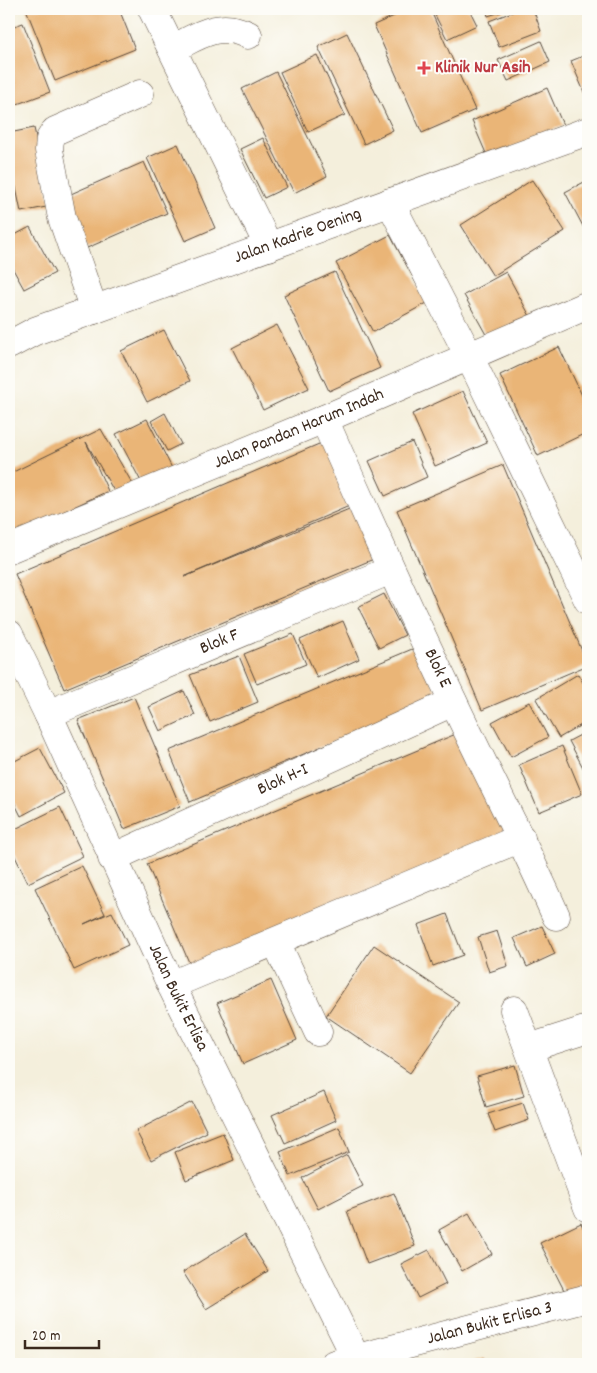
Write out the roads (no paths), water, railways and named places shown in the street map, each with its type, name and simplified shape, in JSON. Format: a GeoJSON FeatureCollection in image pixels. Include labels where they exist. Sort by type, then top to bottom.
{"type":"FeatureCollection","features":[{"type":"Feature","properties":{"kind":"street"},"geometry":{"type":"LineString","coordinates":[[152,9],[270,247]]}},
{"type":"Feature","properties":{"kind":"street"},"geometry":{"type":"LineString","coordinates":[[172,49],[211,30],[235,28],[248,35]]}},
{"type":"Feature","properties":{"kind":"street"},"geometry":{"type":"LineString","coordinates":[[94,310],[62,218],[49,150],[50,139],[55,132],[140,94]]}},
{"type":"Feature","properties":{"kind":"street","name":"Jalan Kadrie Oening"},"geometry":{"type":"LineString","coordinates":[[9,345],[35,331],[588,131]]}},
{"type":"Feature","properties":{"kind":"street"},"geometry":{"type":"LineString","coordinates":[[390,202],[469,356],[588,600]]}},
{"type":"Feature","properties":{"kind":"street","name":"Jalan Pandan Harum Indah"},"geometry":{"type":"LineString","coordinates":[[9,549],[324,419],[588,305]]}},
{"type":"Feature","properties":{"kind":"street","name":"Blok E"},"geometry":{"type":"LineString","coordinates":[[324,419],[391,570],[453,702],[521,838],[556,916]]}},
{"type":"Feature","properties":{"kind":"street","name":"Blok F"},"geometry":{"type":"LineString","coordinates":[[48,714],[391,570]]}},
{"type":"Feature","properties":{"kind":"street","name":"Jalan Bukit Erlisa"},"geometry":{"type":"LineString","coordinates":[[9,634],[48,714],[112,858],[345,1361]]}},
{"type":"Feature","properties":{"kind":"street","name":"Blok H-I"},"geometry":{"type":"LineString","coordinates":[[112,858],[453,702]]}},
{"type":"Feature","properties":{"kind":"street"},"geometry":{"type":"LineString","coordinates":[[171,985],[521,838]]}},
{"type":"Feature","properties":{"kind":"street"},"geometry":{"type":"LineString","coordinates":[[276,942],[318,1032]]}},
{"type":"Feature","properties":{"kind":"street"},"geometry":{"type":"LineString","coordinates":[[514,1010],[528,1048],[582,1173],[588,1208]]}},
{"type":"Feature","properties":{"kind":"street"},"geometry":{"type":"LineString","coordinates":[[528,1048],[588,1029]]}},
{"type":"Feature","properties":{"kind":"street","name":"Jalan Bukit Erlisa 3"},"geometry":{"type":"LineString","coordinates":[[345,1361],[588,1298]]}},
{"type":"Feature","properties":{"kind":"place","name":"Klinik Nur Asih"},"geometry":{"type":"Point","coordinates":[424,68]}}]}
